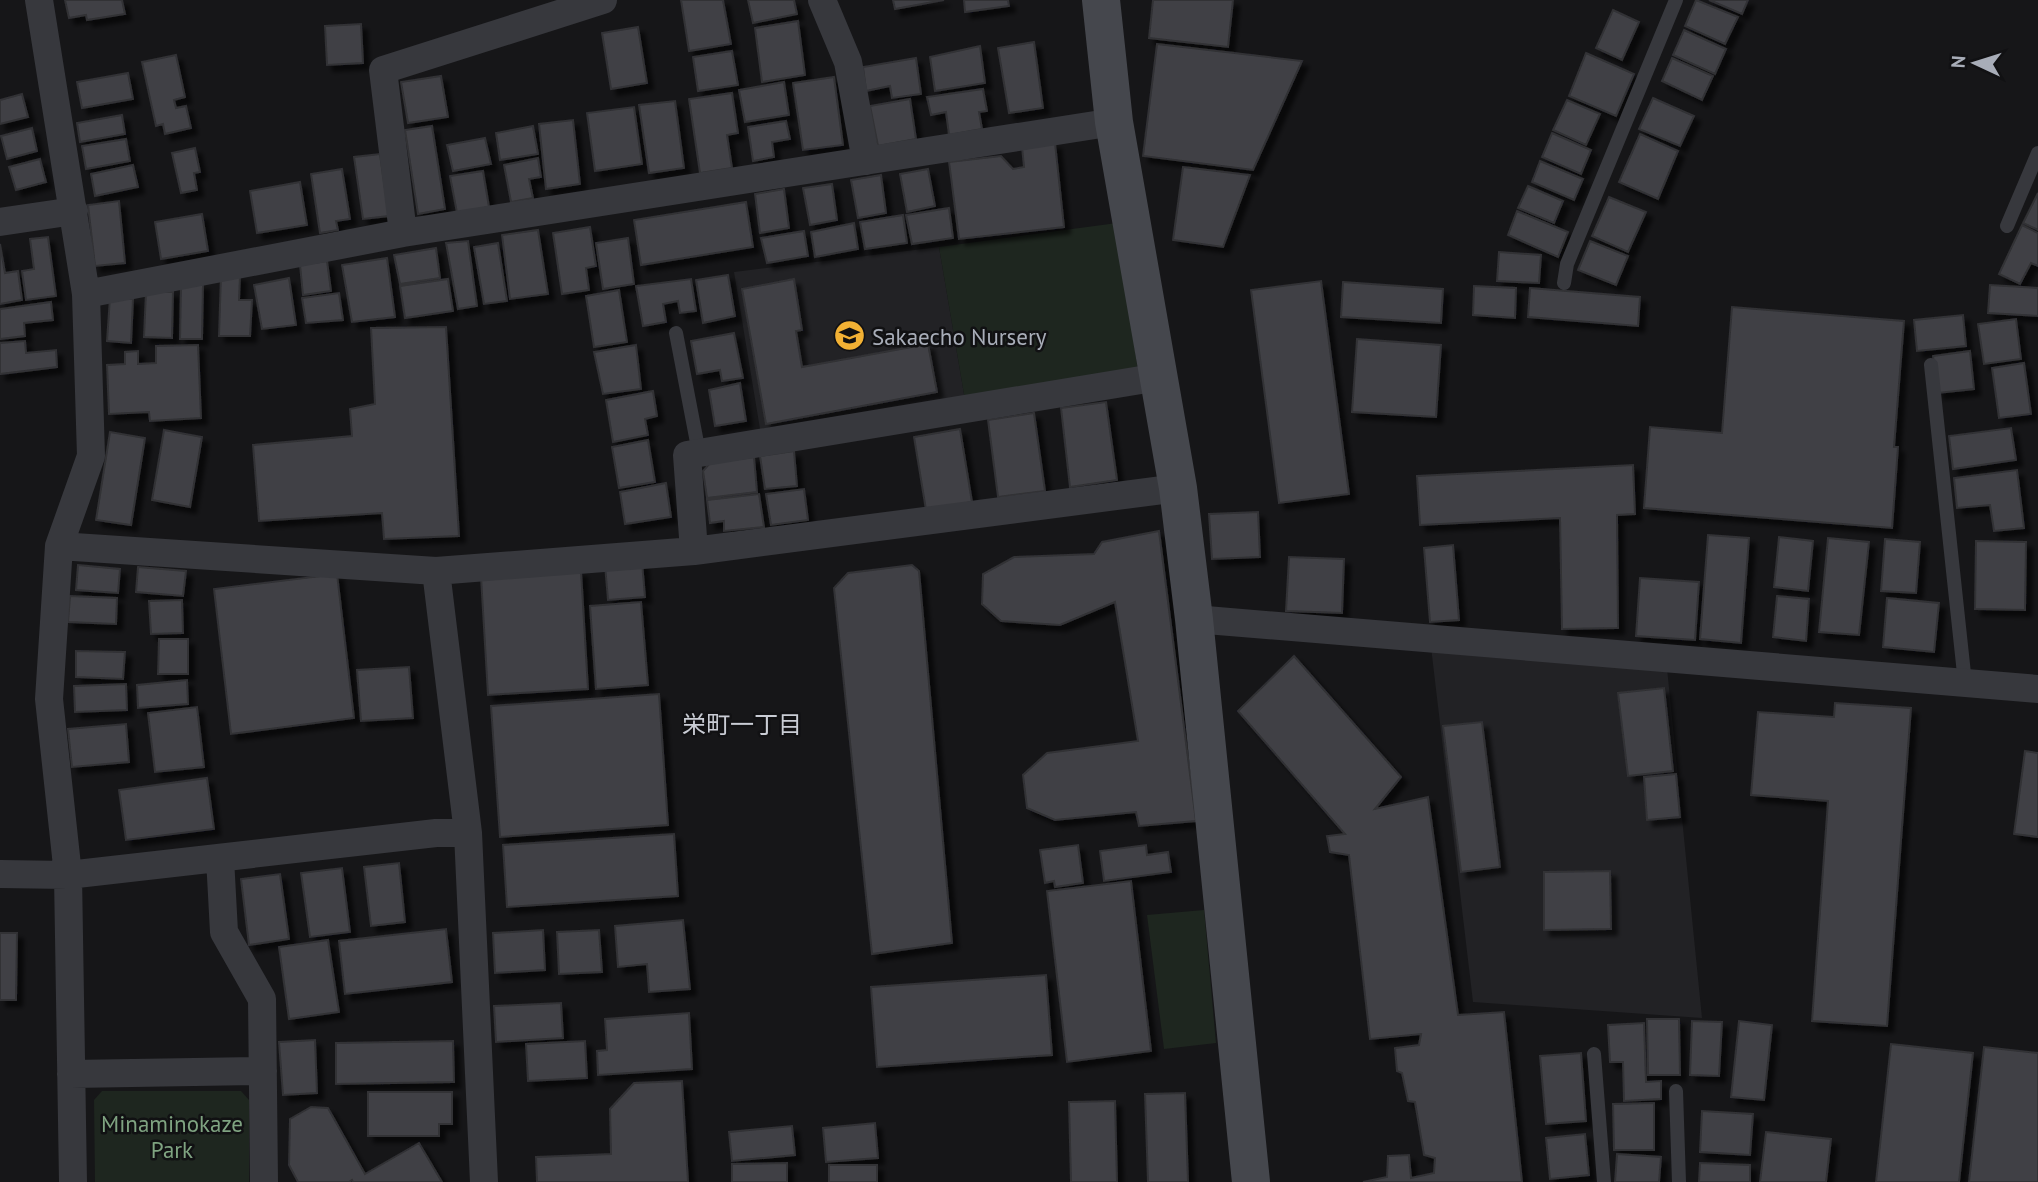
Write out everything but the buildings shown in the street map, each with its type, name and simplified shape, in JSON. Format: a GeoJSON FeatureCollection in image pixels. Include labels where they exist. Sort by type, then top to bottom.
{"type":"FeatureCollection","features":[{"type":"Feature","properties":{"kind":"street"},"geometry":{"type":"LineString","coordinates":[[39,0],[86,293],[91,456],[59,546],[49,699],[68,875],[73,1182]]}},
{"type":"Feature","properties":{"kind":"street"},"geometry":{"type":"LineString","coordinates":[[403,233],[383,70],[514,13],[604,0]]}},
{"type":"Feature","properties":{"kind":"street"},"geometry":{"type":"LineString","coordinates":[[822,0],[848,62],[866,161]]}},
{"type":"Feature","properties":{"kind":"street"},"geometry":{"type":"LineString","coordinates":[[1101,0],[1114,122],[1178,488],[1194,619],[1251,1182]]}},
{"type":"Feature","properties":{"kind":"street"},"geometry":{"type":"LineString","coordinates":[[86,293],[403,233],[1114,122]]}},
{"type":"Feature","properties":{"kind":"street"},"geometry":{"type":"LineString","coordinates":[[0,222],[74,211]]}},
{"type":"Feature","properties":{"kind":"street"},"geometry":{"type":"LineString","coordinates":[[694,551],[687,455],[1159,377]]}},
{"type":"Feature","properties":{"kind":"street"},"geometry":{"type":"LineString","coordinates":[[59,546],[436,570],[694,551],[1178,488]]}},
{"type":"Feature","properties":{"kind":"street"},"geometry":{"type":"LineString","coordinates":[[436,570],[468,833],[484,1182]]}},
{"type":"Feature","properties":{"kind":"street"},"geometry":{"type":"LineString","coordinates":[[1194,619],[2038,689]]}},
{"type":"Feature","properties":{"kind":"street"},"geometry":{"type":"LineString","coordinates":[[0,874],[68,875],[436,833],[468,833]]}},
{"type":"Feature","properties":{"kind":"street"},"geometry":{"type":"LineString","coordinates":[[220,858],[224,932],[262,999],[264,1182]]}},
{"type":"Feature","properties":{"kind":"street"},"geometry":{"type":"LineString","coordinates":[[71,1074],[263,1072]]}},
{"type":"Feature","properties":{"kind":"lane"},"geometry":{"type":"LineString","coordinates":[[1564,283],[1567,264],[1676,0]]}},
{"type":"Feature","properties":{"kind":"lane"},"geometry":{"type":"LineString","coordinates":[[2007,226],[2038,153]]}},
{"type":"Feature","properties":{"kind":"lane"},"geometry":{"type":"LineString","coordinates":[[676,333],[699,453]]}},
{"type":"Feature","properties":{"kind":"lane"},"geometry":{"type":"LineString","coordinates":[[1931,365],[1965,683]]}},
{"type":"Feature","properties":{"kind":"lane"},"geometry":{"type":"LineString","coordinates":[[1594,1054],[1604,1182]]}},
{"type":"Feature","properties":{"kind":"lane"},"geometry":{"type":"LineString","coordinates":[[1676,1091],[1679,1182]]}},
{"type":"Feature","properties":{"kind":"shaded area","name":"Sakaecho Nursery"},"geometry":{"type":"Polygon","coordinates":[[[939,247],[965,400],[760,429],[734,272],[939,247]]]}},
{"type":"Feature","properties":{"kind":"shaded area"},"geometry":{"type":"Polygon","coordinates":[[[1431,647],[1667,668],[1702,1018],[1473,1002],[1431,647]]]}},
{"type":"Feature","properties":{"kind":"green space"},"geometry":{"type":"Polygon","coordinates":[[[1117,223],[1138,371],[965,400],[939,247],[1117,223]]]}},
{"type":"Feature","properties":{"kind":"green space"},"geometry":{"type":"Polygon","coordinates":[[[1204,910],[1216,1043],[1164,1049],[1147,915],[1204,910]]]}},
{"type":"Feature","properties":{"kind":"green space","name":"Minaminokaze Park"},"geometry":{"type":"Polygon","coordinates":[[[102,1091],[241,1091],[249,1100],[249,1182],[95,1182],[94,1100],[102,1091]]]}},
{"type":"Feature","properties":{"kind":"place","name":"Sakaecho Nursery"},"geometry":{"type":"Point","coordinates":[849,336]}},
{"type":"Feature","properties":{"kind":"district","name":"栄町一丁目"},"geometry":{"type":"Point","coordinates":[742,724]}}]}
